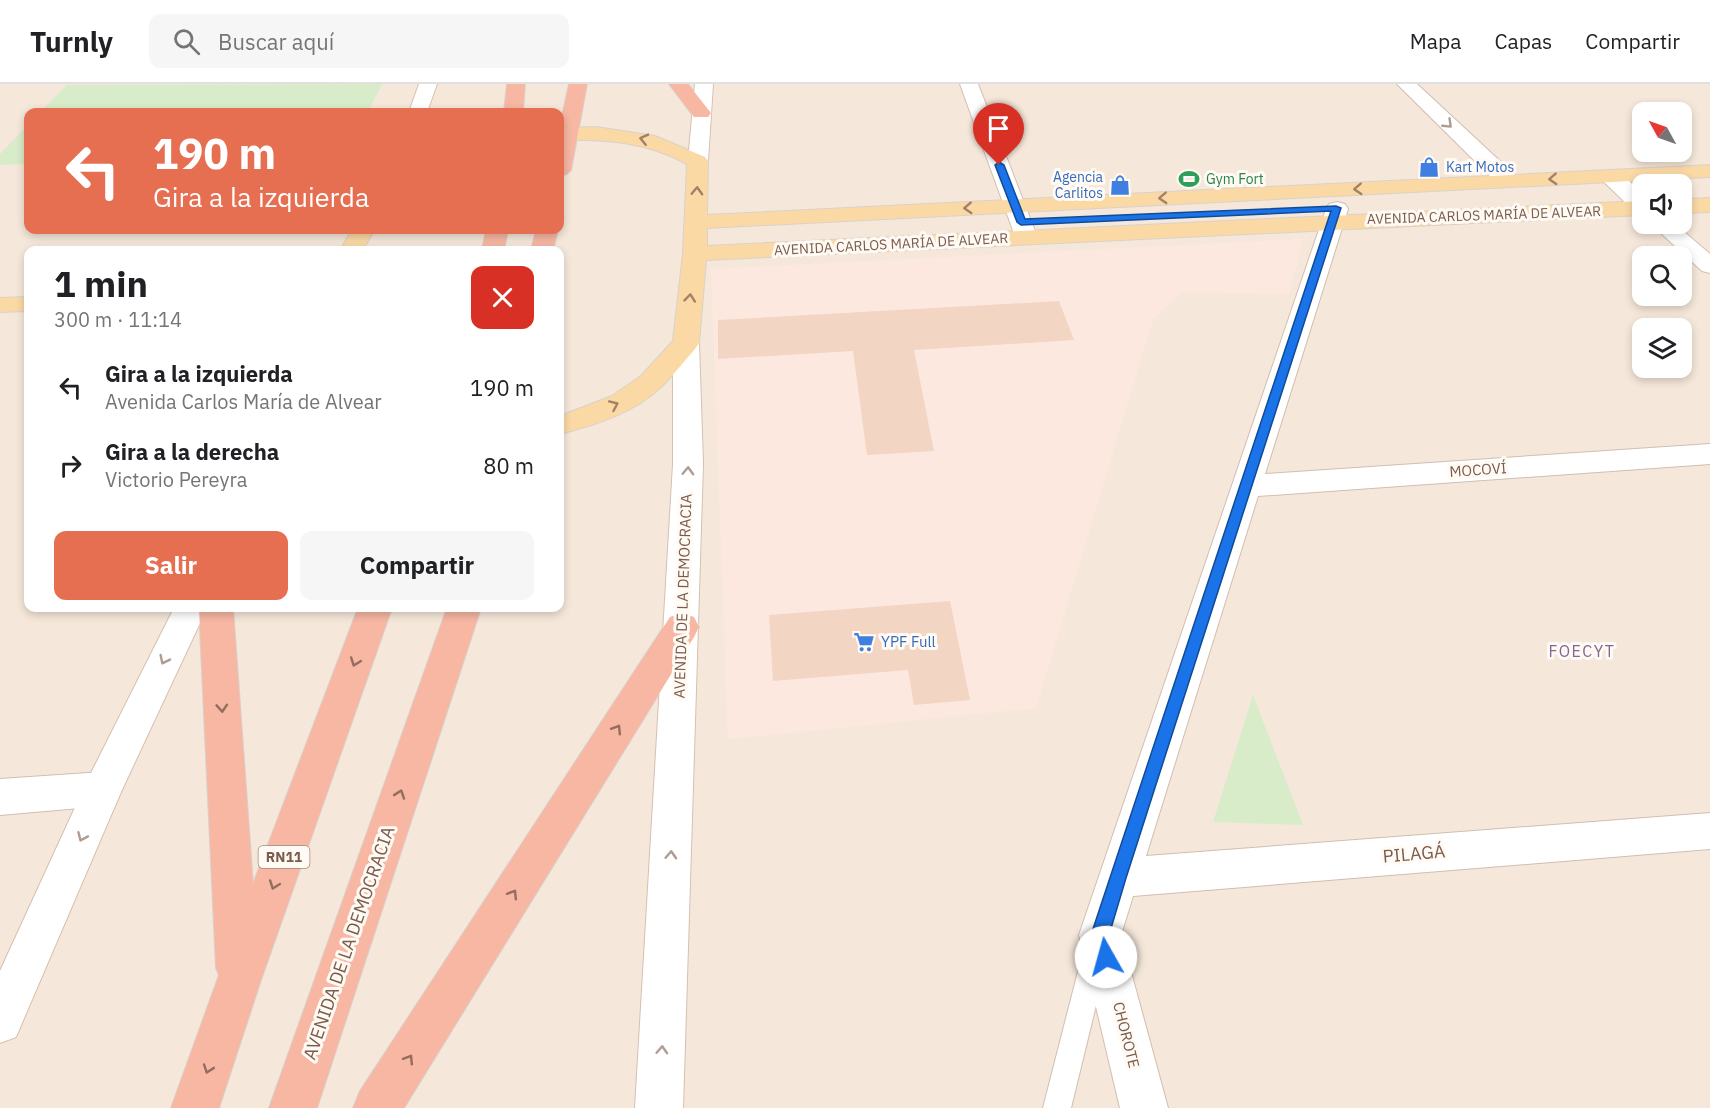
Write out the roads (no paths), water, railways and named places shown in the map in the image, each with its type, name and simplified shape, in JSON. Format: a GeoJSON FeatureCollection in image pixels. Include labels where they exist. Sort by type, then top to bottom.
{"type":"FeatureCollection","features":[{"type":"Feature","properties":{"kind":"highway"},"geometry":{"type":"LineString","coordinates":[[514,108],[516,84]]}},
{"type":"Feature","properties":{"kind":"highway"},"geometry":{"type":"LineString","coordinates":[[564,131],[578,84]]}},
{"type":"Feature","properties":{"kind":"highway"},"geometry":{"type":"LineString","coordinates":[[678,84],[701,113]]}},
{"type":"Feature","properties":{"kind":"highway"},"geometry":{"type":"LineString","coordinates":[[216,612],[239,980]]}},
{"type":"Feature","properties":{"kind":"highway","name":"RN11"},"geometry":{"type":"LineString","coordinates":[[195,1108],[239,980],[374,612]]}},
{"type":"Feature","properties":{"kind":"highway","name":"AVENIDA DE LA DEMOCRACIA"},"geometry":{"type":"LineString","coordinates":[[293,1108],[463,612]]}},
{"type":"Feature","properties":{"kind":"highway"},"geometry":{"type":"LineString","coordinates":[[377,1108],[682,627]]}},
{"type":"Feature","properties":{"kind":"main road"},"geometry":{"type":"LineString","coordinates":[[564,134],[607,133],[643,138],[674,147],[698,161]]}},
{"type":"Feature","properties":{"kind":"main road","name":"AVENIDA DE LA DEMOCRACIA"},"geometry":{"type":"LineString","coordinates":[[686,343],[695,254],[698,161]]}},
{"type":"Feature","properties":{"kind":"main road","name":"AVENIDA CARLOS MARÍA DE ALVEAR"},"geometry":{"type":"LineString","coordinates":[[695,254],[750,251],[1021,221],[1508,181],[1710,171]]}},
{"type":"Feature","properties":{"kind":"main road"},"geometry":{"type":"LineString","coordinates":[[1692,189],[1710,188]]}},
{"type":"Feature","properties":{"kind":"main road","name":"AVENIDA CARLOS MARÍA DE ALVEAR"},"geometry":{"type":"LineString","coordinates":[[696,222],[762,219],[1021,221],[1335,215],[1632,199]]}},
{"type":"Feature","properties":{"kind":"main road"},"geometry":{"type":"LineString","coordinates":[[1692,206],[1710,205]]}},
{"type":"Feature","properties":{"kind":"main road","name":"AVENIDA CARLOS MARÍA DE ALVEAR"},"geometry":{"type":"LineString","coordinates":[[762,219],[894,227],[1021,221]]}},
{"type":"Feature","properties":{"kind":"main road","name":"AVENIDA CARLOS MARÍA DE ALVEAR"},"geometry":{"type":"LineString","coordinates":[[750,251],[894,227]]}},
{"type":"Feature","properties":{"kind":"main road"},"geometry":{"type":"LineString","coordinates":[[0,284],[24,283]]}},
{"type":"Feature","properties":{"kind":"main road"},"geometry":{"type":"LineString","coordinates":[[0,305],[24,304]]}},
{"type":"Feature","properties":{"kind":"main road"},"geometry":{"type":"LineString","coordinates":[[564,424],[580,420],[622,402],[651,382],[686,343]]}},
{"type":"Feature","properties":{"kind":"street"},"geometry":{"type":"LineString","coordinates":[[419,108],[428,84]]}},
{"type":"Feature","properties":{"kind":"street","name":"AVENIDA DE LA DEMOCRACIA"},"geometry":{"type":"LineString","coordinates":[[698,161],[704,84]]}},
{"type":"Feature","properties":{"kind":"street"},"geometry":{"type":"LineString","coordinates":[[969,84],[1021,221]]}},
{"type":"Feature","properties":{"kind":"street"},"geometry":{"type":"LineString","coordinates":[[1406,84],[1508,181]]}},
{"type":"Feature","properties":{"kind":"street"},"geometry":{"type":"LineString","coordinates":[[1611,176],[1632,193]]}},
{"type":"Feature","properties":{"kind":"street"},"geometry":{"type":"LineString","coordinates":[[1100,935],[1335,215]]}},
{"type":"Feature","properties":{"kind":"street"},"geometry":{"type":"LineString","coordinates":[[1673,234],[1710,266]]}},
{"type":"Feature","properties":{"kind":"street","name":"AVENIDA DE LA DEMOCRACIA"},"geometry":{"type":"LineString","coordinates":[[659,1108],[688,464],[686,343]]}},
{"type":"Feature","properties":{"kind":"street","name":"MOCOVÍ"},"geometry":{"type":"LineString","coordinates":[[1247,486],[1710,453]]}},
{"type":"Feature","properties":{"kind":"street"},"geometry":{"type":"LineString","coordinates":[[0,1021],[9,980],[188,612]]}},
{"type":"Feature","properties":{"kind":"street"},"geometry":{"type":"LineString","coordinates":[[0,797],[103,789]]}},
{"type":"Feature","properties":{"kind":"street","name":"PILAGÁ"},"geometry":{"type":"LineString","coordinates":[[1118,878],[1710,831]]}},
{"type":"Feature","properties":{"kind":"street","name":"CHOROTE"},"geometry":{"type":"LineString","coordinates":[[1100,935],[1144,1108]]}},
{"type":"Feature","properties":{"kind":"lane"},"geometry":{"type":"LineString","coordinates":[[1057,1108],[1100,935]]}},
{"type":"Feature","properties":{"kind":"place","name":"Kart Motos"},"geometry":{"type":"Point","coordinates":[1429,167]}},
{"type":"Feature","properties":{"kind":"place","name":"Gym Fort"},"geometry":{"type":"Point","coordinates":[1189,179]}},
{"type":"Feature","properties":{"kind":"place","name":"Agencia Carlitos"},"geometry":{"type":"Point","coordinates":[1120,185]}},
{"type":"Feature","properties":{"kind":"place","name":"YPF Full"},"geometry":{"type":"Point","coordinates":[864,642]}},
{"type":"Feature","properties":{"kind":"district","name":"FOECYT"},"geometry":{"type":"Point","coordinates":[1582,651]}}]}
